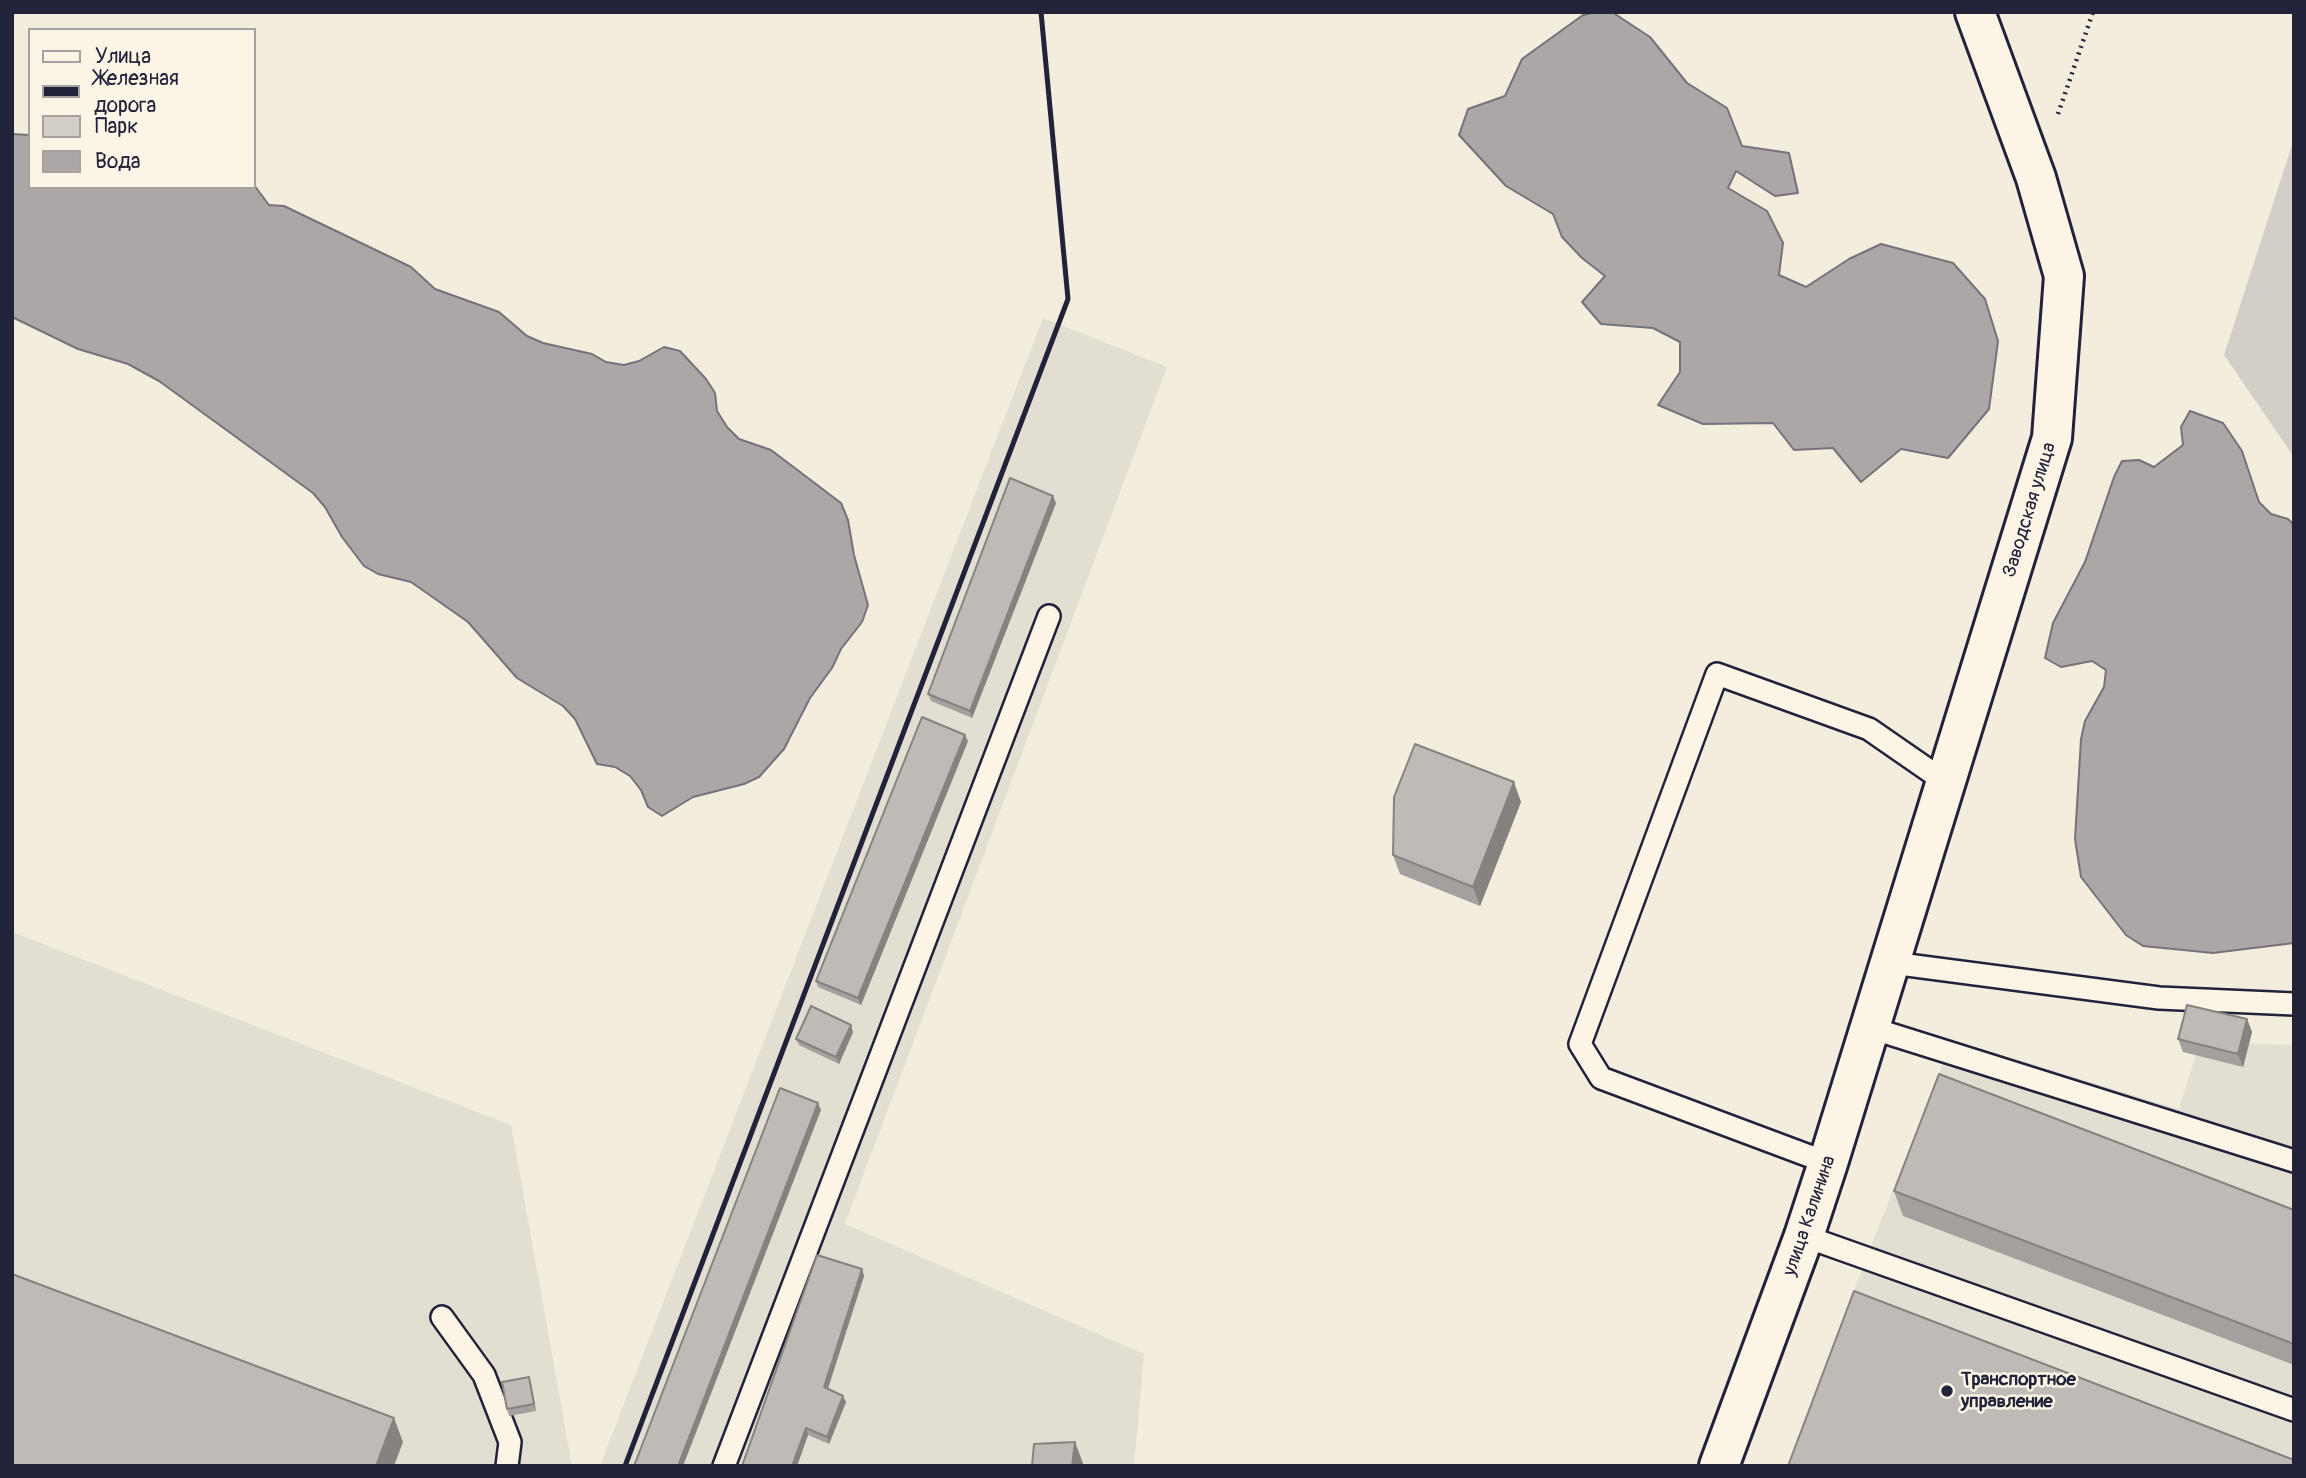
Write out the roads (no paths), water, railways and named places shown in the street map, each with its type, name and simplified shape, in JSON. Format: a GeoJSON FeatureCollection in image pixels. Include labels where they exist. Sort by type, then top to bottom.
{"type":"FeatureCollection","features":[{"type":"Feature","properties":{"kind":"street","name":"Заводская улица"},"geometry":{"type":"LineString","coordinates":[[1892,963],[2052,438],[2064,276],[2036,178],[1975,12]]}},
{"type":"Feature","properties":{"kind":"street","name":"улица Калинина"},"geometry":{"type":"LineString","coordinates":[[1719,1466],[1804,1236],[1892,963]]}},
{"type":"Feature","properties":{"kind":"lane"},"geometry":{"type":"LineString","coordinates":[[724,1466],[1049,616]]}},
{"type":"Feature","properties":{"kind":"lane"},"geometry":{"type":"LineString","coordinates":[[1828,1163],[1601,1078],[1580,1044],[1717,674],[1869,729],[1947,783]]}},
{"type":"Feature","properties":{"kind":"lane"},"geometry":{"type":"LineString","coordinates":[[1892,963],[2159,998],[2294,1004]]}},
{"type":"Feature","properties":{"kind":"lane"},"geometry":{"type":"LineString","coordinates":[[1871,1028],[2294,1161]]}},
{"type":"Feature","properties":{"kind":"lane"},"geometry":{"type":"LineString","coordinates":[[1804,1236],[2294,1410]]}},
{"type":"Feature","properties":{"kind":"lane"},"geometry":{"type":"LineString","coordinates":[[442,1317],[484,1375],[510,1442],[507,1466]]}},
{"type":"Feature","properties":{"kind":"water"},"geometry":{"type":"Polygon","coordinates":[[[1612,12],[1650,37],[1687,83],[1727,108],[1742,146],[1789,153],[1798,193],[1775,196],[1736,171],[1728,188],[1767,211],[1783,243],[1779,275],[1806,287],[1849,259],[1881,244],[1953,263],[1985,299],[1998,341],[1989,409],[1948,458],[1901,449],[1861,482],[1833,448],[1794,450],[1773,423],[1703,424],[1658,405],[1680,372],[1680,342],[1653,328],[1601,324],[1582,302],[1605,276],[1582,258],[1562,237],[1553,214],[1506,186],[1459,135],[1468,109],[1505,96],[1522,59],[1583,15],[1612,12]]]}},
{"type":"Feature","properties":{"kind":"water"},"geometry":{"type":"Polygon","coordinates":[[[12,134],[28,135],[28,189],[256,188],[269,205],[284,206],[411,267],[435,289],[499,312],[527,336],[543,343],[592,354],[606,362],[624,365],[639,361],[664,347],[680,351],[706,379],[715,393],[717,411],[739,439],[771,450],[841,503],[848,520],[854,555],[868,605],[862,622],[810,698],[784,749],[759,777],[744,784],[693,797],[662,816],[648,807],[641,790],[630,776],[615,767],[597,764],[575,719],[563,706],[517,678],[468,622],[411,582],[378,574],[364,566],[313,493],[159,381],[128,364],[78,349],[12,317],[12,134]]]}},
{"type":"Feature","properties":{"kind":"water"},"geometry":{"type":"Polygon","coordinates":[[[2190,411],[2223,423],[2242,451],[2259,502],[2271,514],[2288,519],[2294,525],[2294,943],[2213,953],[2143,946],[2126,935],[2081,877],[2075,839],[2081,739],[2085,721],[2104,687],[2106,670],[2092,661],[2061,667],[2045,658],[2053,623],[2085,562],[2122,461],[2139,460],[2154,467],[2183,445],[2181,427],[2190,411]]]}},
{"type":"Feature","properties":{"kind":"railway"},"geometry":{"type":"LineString","coordinates":[[625,1466],[1068,299],[1041,12]]}},
{"type":"Feature","properties":{"kind":"place","name":"Транспортное управление"},"geometry":{"type":"Point","coordinates":[1947,1391]}}]}
